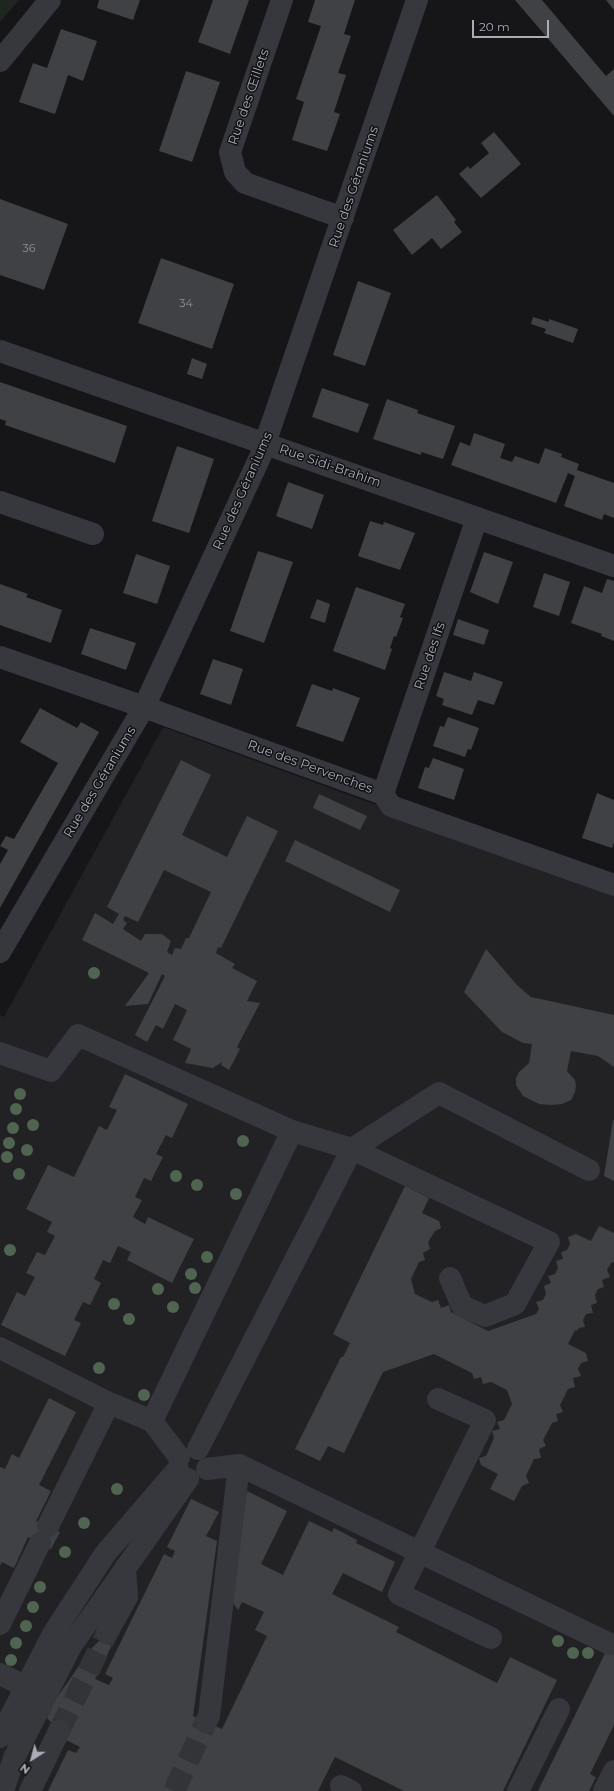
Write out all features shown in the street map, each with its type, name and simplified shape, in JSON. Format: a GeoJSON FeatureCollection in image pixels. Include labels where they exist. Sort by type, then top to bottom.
{"type":"FeatureCollection","features":[{"type":"Feature","properties":{"kind":"street"},"geometry":{"type":"LineString","coordinates":[[0,61],[50,0]]}},
{"type":"Feature","properties":{"kind":"street","name":"Rue des Œillets"},"geometry":{"type":"LineString","coordinates":[[282,0],[230,152],[235,172],[245,183],[343,218]]}},
{"type":"Feature","properties":{"kind":"street","name":"Rue des Géraniums"},"geometry":{"type":"LineString","coordinates":[[0,952],[144,707],[266,444],[417,0]]}},
{"type":"Feature","properties":{"kind":"street","name":"Rue Sidi-Brahim"},"geometry":{"type":"LineString","coordinates":[[0,351],[614,566]]}},
{"type":"Feature","properties":{"kind":"street"},"geometry":{"type":"LineString","coordinates":[[0,502],[93,534]]}},
{"type":"Feature","properties":{"kind":"street","name":"Rue des Ifs"},"geometry":{"type":"LineString","coordinates":[[383,794],[477,518]]}},
{"type":"Feature","properties":{"kind":"street","name":"Rue des Pervenches"},"geometry":{"type":"LineString","coordinates":[[0,657],[144,707],[383,794],[391,806],[614,885]]}},
{"type":"Feature","properties":{"kind":"street"},"geometry":{"type":"LineString","coordinates":[[0,1053],[51,1072],[78,1035],[292,1131],[352,1149],[550,1242],[515,1304],[485,1316],[462,1306],[450,1278]]}},
{"type":"Feature","properties":{"kind":"street"},"geometry":{"type":"LineString","coordinates":[[3,1791],[14,1758],[71,1646],[125,1568],[190,1465],[352,1149],[438,1093],[589,1170]]}},
{"type":"Feature","properties":{"kind":"street"},"geometry":{"type":"LineString","coordinates":[[152,1421],[292,1131]]}},
{"type":"Feature","properties":{"kind":"street"},"geometry":{"type":"LineString","coordinates":[[1,1351],[109,1403],[152,1421],[190,1465]]}},
{"type":"Feature","properties":{"kind":"street"},"geometry":{"type":"LineString","coordinates":[[438,1399],[486,1420],[399,1594],[491,1638]]}},
{"type":"Feature","properties":{"kind":"street"},"geometry":{"type":"LineString","coordinates":[[0,1624],[109,1403]]}},
{"type":"Feature","properties":{"kind":"street"},"geometry":{"type":"LineString","coordinates":[[0,1737],[53,1634],[105,1554],[190,1465],[239,1465],[610,1644]]}},
{"type":"Feature","properties":{"kind":"street"},"geometry":{"type":"LineString","coordinates":[[206,1722],[209,1716],[239,1465]]}},
{"type":"Feature","properties":{"kind":"street"},"geometry":{"type":"LineString","coordinates":[[107,1633],[127,1597],[125,1568]]}},
{"type":"Feature","properties":{"kind":"street"},"geometry":{"type":"LineString","coordinates":[[0,1674],[46,1696]]}},
{"type":"Feature","properties":{"kind":"street"},"geometry":{"type":"LineString","coordinates":[[518,1791],[559,1710]]}},
{"type":"Feature","properties":{"kind":"street"},"geometry":{"type":"LineString","coordinates":[[30,1791],[59,1731]]}},
{"type":"Feature","properties":{"kind":"street"},"geometry":{"type":"LineString","coordinates":[[604,1791],[614,1771]]}},
{"type":"Feature","properties":{"kind":"shaded area"},"geometry":{"type":"Polygon","coordinates":[[[0,0],[19,0],[0,22],[0,0]]]}},
{"type":"Feature","properties":{"kind":"shaded area"},"geometry":{"type":"Polygon","coordinates":[[[163,727],[614,892],[614,1791],[0,1791],[0,1015],[4,1017],[163,727]]]}},
{"type":"Feature","properties":{"kind":"building"},"geometry":{"type":"Polygon","coordinates":[[[99,0],[140,0],[133,20],[97,8],[99,0]]]}},
{"type":"Feature","properties":{"kind":"building"},"geometry":{"type":"Polygon","coordinates":[[[213,0],[249,0],[230,54],[198,42],[213,0]]]}},
{"type":"Feature","properties":{"kind":"building"},"geometry":{"type":"Polygon","coordinates":[[[315,0],[355,0],[344,34],[351,36],[338,73],[346,75],[334,112],[340,114],[327,151],[292,140],[304,102],[296,99],[321,26],[308,22],[315,0]]]}},
{"type":"Feature","properties":{"kind":"building"},"geometry":{"type":"Polygon","coordinates":[[[515,0],[542,0],[606,76],[614,69],[614,116],[515,0]]]}},
{"type":"Feature","properties":{"kind":"building"},"geometry":{"type":"Polygon","coordinates":[[[606,0],[614,0],[614,10],[606,0]]]}},
{"type":"Feature","properties":{"kind":"building"},"geometry":{"type":"Polygon","coordinates":[[[61,29],[97,41],[83,81],[68,75],[55,114],[19,102],[33,63],[47,68],[61,29]]]}},
{"type":"Feature","properties":{"kind":"building"},"geometry":{"type":"Polygon","coordinates":[[[186,71],[220,82],[192,162],[159,151],[186,71]]]}},
{"type":"Feature","properties":{"kind":"building"},"geometry":{"type":"Polygon","coordinates":[[[494,132],[521,164],[481,198],[459,174],[468,166],[470,169],[489,153],[481,143],[494,132]]]}},
{"type":"Feature","properties":{"kind":"building"},"geometry":{"type":"Polygon","coordinates":[[[437,195],[456,220],[454,222],[462,232],[441,249],[432,238],[412,255],[393,230],[437,195]]]}},
{"type":"Feature","properties":{"kind":"building"},"geometry":{"type":"Polygon","coordinates":[[[0,199],[68,224],[44,290],[0,275],[0,199]]]}},
{"type":"Feature","properties":{"kind":"building"},"geometry":{"type":"Polygon","coordinates":[[[161,258],[234,284],[212,349],[138,323],[161,258]]]}},
{"type":"Feature","properties":{"kind":"building"},"geometry":{"type":"Polygon","coordinates":[[[358,281],[391,293],[365,366],[333,355],[358,281]]]}},
{"type":"Feature","properties":{"kind":"building"},"geometry":{"type":"Polygon","coordinates":[[[533,317],[549,322],[549,319],[578,329],[573,343],[544,333],[546,329],[531,324],[533,317]]]}},
{"type":"Feature","properties":{"kind":"building"},"geometry":{"type":"Polygon","coordinates":[[[192,358],[207,364],[202,379],[187,374],[192,358]]]}},
{"type":"Feature","properties":{"kind":"building"},"geometry":{"type":"Polygon","coordinates":[[[0,382],[127,426],[115,463],[5,425],[6,421],[0,419],[0,382]]]}},
{"type":"Feature","properties":{"kind":"building"},"geometry":{"type":"Polygon","coordinates":[[[322,388],[369,404],[358,433],[312,417],[322,388]]]}},
{"type":"Feature","properties":{"kind":"building"},"geometry":{"type":"Polygon","coordinates":[[[387,399],[418,410],[417,413],[455,426],[443,459],[421,452],[421,455],[373,439],[387,399]]]}},
{"type":"Feature","properties":{"kind":"building"},"geometry":{"type":"Polygon","coordinates":[[[474,433],[505,444],[500,458],[512,462],[515,456],[539,464],[545,448],[562,454],[561,457],[579,464],[577,470],[614,483],[614,518],[604,514],[602,520],[564,506],[575,476],[568,473],[556,503],[451,465],[460,442],[470,446],[474,433]]]}},
{"type":"Feature","properties":{"kind":"building"},"geometry":{"type":"Polygon","coordinates":[[[177,446],[214,459],[189,533],[152,521],[177,446]]]}},
{"type":"Feature","properties":{"kind":"building"},"geometry":{"type":"Polygon","coordinates":[[[288,482],[324,495],[312,529],[276,516],[288,482]]]}},
{"type":"Feature","properties":{"kind":"building"},"geometry":{"type":"Polygon","coordinates":[[[370,521],[383,525],[384,522],[415,533],[400,570],[358,556],[370,521]]]}},
{"type":"Feature","properties":{"kind":"building"},"geometry":{"type":"Polygon","coordinates":[[[258,551],[293,562],[264,643],[230,631],[258,551]]]}},
{"type":"Feature","properties":{"kind":"building"},"geometry":{"type":"Polygon","coordinates":[[[484,552],[513,562],[498,604],[470,592],[484,552]]]}},
{"type":"Feature","properties":{"kind":"building"},"geometry":{"type":"Polygon","coordinates":[[[136,554],[170,566],[157,604],[123,593],[136,554]]]}},
{"type":"Feature","properties":{"kind":"building"},"geometry":{"type":"Polygon","coordinates":[[[544,573],[570,582],[559,616],[533,607],[544,573]]]}},
{"type":"Feature","properties":{"kind":"building"},"geometry":{"type":"Polygon","coordinates":[[[607,579],[614,581],[614,641],[601,636],[602,634],[571,623],[584,586],[602,593],[607,579]]]}},
{"type":"Feature","properties":{"kind":"building"},"geometry":{"type":"Polygon","coordinates":[[[0,584],[28,594],[26,597],[62,610],[51,643],[0,625],[0,584]]]}},
{"type":"Feature","properties":{"kind":"building"},"geometry":{"type":"Polygon","coordinates":[[[356,587],[405,604],[400,617],[403,618],[396,637],[394,636],[390,648],[392,649],[385,670],[333,651],[356,587]]]}},
{"type":"Feature","properties":{"kind":"building"},"geometry":{"type":"Polygon","coordinates":[[[317,599],[330,604],[325,623],[310,618],[317,599]]]}},
{"type":"Feature","properties":{"kind":"building"},"geometry":{"type":"Polygon","coordinates":[[[458,619],[489,630],[484,645],[453,635],[458,619]]]}},
{"type":"Feature","properties":{"kind":"building"},"geometry":{"type":"Polygon","coordinates":[[[90,628],[136,643],[126,670],[81,654],[90,628]]]}},
{"type":"Feature","properties":{"kind":"building"},"geometry":{"type":"Polygon","coordinates":[[[213,659],[243,669],[231,705],[200,694],[213,659]]]}},
{"type":"Feature","properties":{"kind":"building"},"geometry":{"type":"Polygon","coordinates":[[[444,672],[471,681],[474,672],[503,682],[494,705],[478,700],[472,715],[442,705],[444,699],[436,696],[444,672]]]}},
{"type":"Feature","properties":{"kind":"building"},"geometry":{"type":"Polygon","coordinates":[[[312,684],[332,691],[333,688],[360,698],[343,742],[296,726],[312,684]]]}},
{"type":"Feature","properties":{"kind":"building"},"geometry":{"type":"Polygon","coordinates":[[[40,708],[77,728],[81,722],[99,732],[0,908],[0,864],[8,850],[0,846],[6,836],[14,839],[58,763],[20,742],[40,708]]]}},
{"type":"Feature","properties":{"kind":"building"},"geometry":{"type":"Polygon","coordinates":[[[448,717],[479,728],[471,750],[468,749],[465,757],[433,746],[440,726],[444,727],[448,717]]]}},
{"type":"Feature","properties":{"kind":"building"},"geometry":{"type":"Polygon","coordinates":[[[433,758],[464,769],[454,800],[418,788],[425,767],[429,768],[433,758]]]}},
{"type":"Feature","properties":{"kind":"building"},"geometry":{"type":"Polygon","coordinates":[[[181,760],[211,775],[182,835],[227,857],[247,816],[278,831],[221,948],[218,947],[216,953],[235,964],[232,968],[257,981],[247,1001],[260,1003],[237,1047],[240,1049],[229,1070],[221,1065],[222,1062],[213,1068],[185,1063],[191,1049],[173,1040],[187,1010],[175,1004],[163,1029],[156,1025],[147,1042],[135,1035],[165,976],[162,974],[148,1004],[125,1006],[149,973],[82,940],[95,913],[113,924],[119,914],[107,907],[181,760]],[[164,870],[138,922],[125,916],[123,920],[127,923],[123,929],[141,941],[145,934],[162,934],[171,941],[167,952],[172,955],[175,948],[181,949],[186,938],[189,938],[211,892],[164,870]]]}},
{"type":"Feature","properties":{"kind":"building"},"geometry":{"type":"Polygon","coordinates":[[[597,793],[614,800],[614,842],[612,848],[582,838],[597,793]]]}},
{"type":"Feature","properties":{"kind":"building"},"geometry":{"type":"Polygon","coordinates":[[[319,794],[367,816],[360,830],[313,808],[319,794]]]}},
{"type":"Feature","properties":{"kind":"building"},"geometry":{"type":"Polygon","coordinates":[[[295,840],[400,890],[390,912],[285,861],[295,840]]]}},
{"type":"Feature","properties":{"kind":"building"},"geometry":{"type":"Polygon","coordinates":[[[486,949],[517,985],[531,997],[614,1015],[614,1067],[598,1056],[571,1051],[567,1071],[575,1080],[576,1086],[571,1100],[562,1104],[539,1104],[523,1096],[516,1085],[516,1078],[519,1072],[529,1063],[532,1044],[523,1043],[502,1032],[464,992],[486,949]]]}},
{"type":"Feature","properties":{"kind":"building"},"geometry":{"type":"Polygon","coordinates":[[[125,1074],[188,1104],[172,1138],[166,1135],[156,1154],[163,1157],[151,1181],[144,1178],[135,1197],[142,1200],[133,1217],[145,1224],[148,1217],[194,1239],[172,1283],[127,1260],[131,1252],[118,1246],[110,1263],[103,1260],[94,1279],[101,1283],[90,1305],[83,1302],[74,1320],[81,1323],[65,1356],[1,1325],[17,1292],[25,1296],[35,1277],[26,1273],[37,1252],[45,1255],[55,1236],[47,1232],[52,1222],[26,1209],[48,1165],[74,1177],[99,1126],[107,1130],[117,1110],[109,1107],[125,1074]]]}},
{"type":"Feature","properties":{"kind":"building"},"geometry":{"type":"Polygon","coordinates":[[[614,1120],[614,1181],[604,1176],[614,1120]]]}},
{"type":"Feature","properties":{"kind":"building"},"geometry":{"type":"Polygon","coordinates":[[[405,1186],[429,1198],[422,1213],[439,1221],[441,1228],[435,1231],[428,1242],[430,1249],[423,1253],[425,1260],[419,1262],[411,1279],[415,1294],[432,1302],[438,1300],[441,1308],[449,1305],[451,1312],[488,1331],[536,1314],[539,1309],[536,1302],[543,1300],[546,1294],[544,1286],[551,1283],[548,1276],[555,1274],[558,1268],[556,1261],[563,1259],[561,1252],[567,1250],[570,1244],[568,1237],[576,1234],[591,1241],[599,1226],[614,1233],[614,1262],[611,1263],[607,1270],[610,1277],[602,1280],[604,1287],[598,1289],[595,1295],[597,1303],[591,1305],[593,1313],[586,1314],[583,1320],[585,1327],[579,1328],[577,1331],[575,1330],[568,1344],[586,1353],[588,1361],[581,1363],[578,1369],[581,1376],[573,1378],[575,1387],[568,1389],[560,1405],[563,1412],[556,1414],[558,1421],[552,1423],[543,1440],[546,1446],[539,1449],[541,1458],[534,1459],[526,1476],[529,1483],[522,1486],[514,1501],[490,1489],[498,1474],[481,1465],[479,1458],[486,1456],[494,1438],[492,1431],[500,1429],[497,1422],[504,1420],[512,1404],[507,1390],[491,1382],[483,1384],[481,1377],[474,1379],[472,1373],[434,1354],[383,1372],[344,1453],[328,1446],[320,1461],[295,1449],[341,1357],[343,1357],[350,1343],[333,1334],[405,1186]]]}},
{"type":"Feature","properties":{"kind":"building"},"geometry":{"type":"Polygon","coordinates":[[[49,1398],[76,1412],[39,1485],[51,1491],[36,1521],[60,1532],[51,1549],[28,1537],[14,1568],[2,1562],[0,1566],[0,1467],[5,1469],[12,1454],[19,1458],[49,1398]]]}},
{"type":"Feature","properties":{"kind":"building"},"geometry":{"type":"Polygon","coordinates":[[[247,1491],[287,1511],[261,1564],[283,1575],[309,1521],[332,1532],[334,1528],[357,1540],[356,1543],[395,1562],[382,1592],[343,1573],[332,1594],[399,1627],[396,1632],[497,1683],[510,1657],[557,1680],[503,1791],[404,1791],[335,1757],[318,1791],[48,1791],[68,1750],[76,1753],[80,1747],[66,1740],[67,1738],[47,1718],[56,1699],[90,1650],[107,1633],[124,1621],[95,1679],[109,1685],[113,1678],[105,1674],[164,1554],[172,1558],[175,1551],[167,1547],[191,1499],[219,1512],[206,1536],[217,1541],[193,1716],[222,1729],[267,1636],[255,1630],[264,1612],[242,1602],[238,1610],[231,1600],[247,1491]]]}},
{"type":"Feature","properties":{"kind":"building"},"geometry":{"type":"Polygon","coordinates":[[[614,1635],[614,1725],[590,1774],[596,1777],[589,1791],[538,1791],[614,1635]]]}},
{"type":"Feature","properties":{"kind":"tunnel"},"geometry":{"type":"LineString","coordinates":[[59,1731],[107,1633]]}},
{"type":"Feature","properties":{"kind":"tunnel"},"geometry":{"type":"LineString","coordinates":[[174,1791],[206,1722]]}}]}
